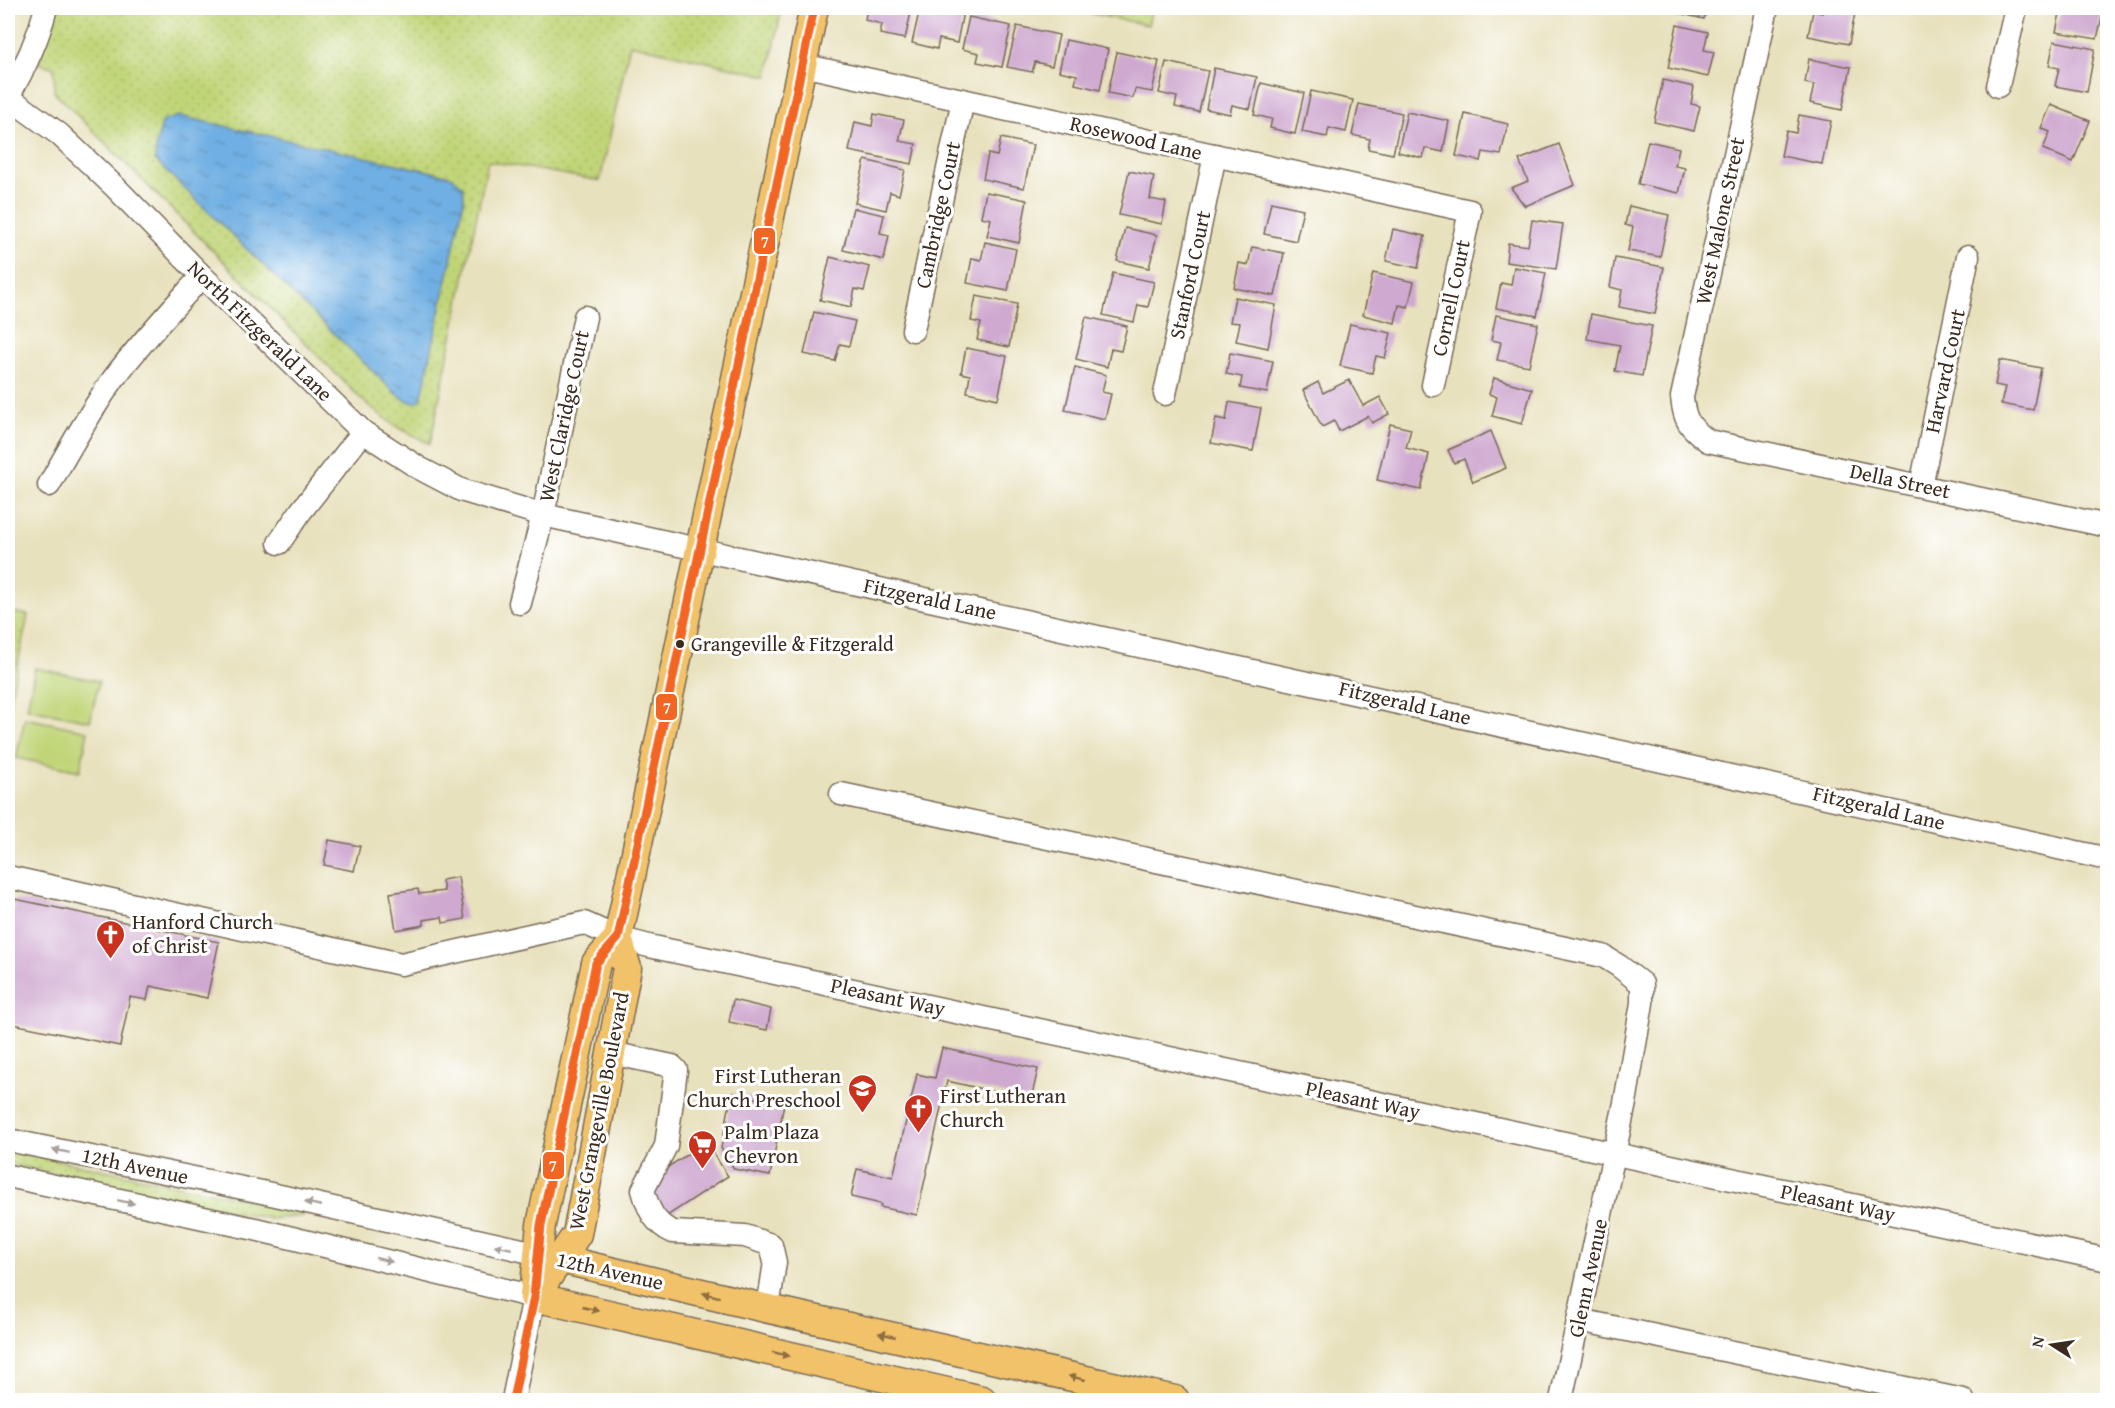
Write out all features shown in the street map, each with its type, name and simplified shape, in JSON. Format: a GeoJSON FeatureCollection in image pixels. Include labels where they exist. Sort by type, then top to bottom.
{"type":"FeatureCollection","features":[{"type":"Feature","properties":{"kind":"main road","name":"West Grangeville Boulevard"},"geometry":{"type":"LineString","coordinates":[[534,1297],[549,1257],[577,1234],[627,968],[618,938],[814,8]]}},
{"type":"Feature","properties":{"kind":"main road","name":"West Grangeville Boulevard"},"geometry":{"type":"LineString","coordinates":[[549,1257],[541,1225],[596,963],[618,938]]}},
{"type":"Feature","properties":{"kind":"main road","name":"12th Avenue"},"geometry":{"type":"LineString","coordinates":[[549,1257],[1175,1401]]}},
{"type":"Feature","properties":{"kind":"main road","name":"12th Avenue"},"geometry":{"type":"LineString","coordinates":[[534,1297],[982,1401]]}},
{"type":"Feature","properties":{"kind":"street"},"geometry":{"type":"LineString","coordinates":[[8,96],[35,42],[46,8]]}},
{"type":"Feature","properties":{"kind":"street","name":"West Malone Street"},"geometry":{"type":"LineString","coordinates":[[1695,432],[1683,416],[1682,397],[1767,8]]}},
{"type":"Feature","properties":{"kind":"street"},"geometry":{"type":"LineString","coordinates":[[1998,86],[2016,8]]}},
{"type":"Feature","properties":{"kind":"street","name":"Rosewood Lane"},"geometry":{"type":"LineString","coordinates":[[802,66],[963,99],[1470,211]]}},
{"type":"Feature","properties":{"kind":"street","name":"North Fitzgerald Lane"},"geometry":{"type":"LineString","coordinates":[[8,96],[59,134],[115,187],[202,276],[363,432],[419,468],[461,490],[543,514],[701,549]]}},
{"type":"Feature","properties":{"kind":"street","name":"Cambridge Court"},"geometry":{"type":"LineString","coordinates":[[913,330],[963,99]]}},
{"type":"Feature","properties":{"kind":"street","name":"Stanford Court"},"geometry":{"type":"LineString","coordinates":[[1165,394],[1215,155]]}},
{"type":"Feature","properties":{"kind":"street","name":"Cornell Court"},"geometry":{"type":"LineString","coordinates":[[1433,385],[1470,211]]}},
{"type":"Feature","properties":{"kind":"street","name":"Harvard Court"},"geometry":{"type":"LineString","coordinates":[[1921,486],[1968,256]]}},
{"type":"Feature","properties":{"kind":"street"},"geometry":{"type":"LineString","coordinates":[[49,485],[77,434],[114,378],[158,324],[202,276]]}},
{"type":"Feature","properties":{"kind":"street","name":"West Claridge Court"},"geometry":{"type":"LineString","coordinates":[[543,514],[585,317]]}},
{"type":"Feature","properties":{"kind":"street"},"geometry":{"type":"LineString","coordinates":[[279,543],[363,432]]}},
{"type":"Feature","properties":{"kind":"street","name":"Della Street"},"geometry":{"type":"LineString","coordinates":[[1695,432],[1708,441],[2108,526]]}},
{"type":"Feature","properties":{"kind":"street"},"geometry":{"type":"LineString","coordinates":[[520,603],[543,514]]}},
{"type":"Feature","properties":{"kind":"street","name":"Fitzgerald Lane"},"geometry":{"type":"LineString","coordinates":[[701,549],[2108,859]]}},
{"type":"Feature","properties":{"kind":"street","name":"Glenn Avenue"},"geometry":{"type":"LineString","coordinates":[[841,794],[1603,956],[1642,984],[1642,1003],[1625,1103],[1561,1401]]}},
{"type":"Feature","properties":{"kind":"street","name":"Pleasant Way"},"geometry":{"type":"LineString","coordinates":[[8,877],[401,964],[584,923],[618,938],[2108,1260]]}},
{"type":"Feature","properties":{"kind":"street"},"geometry":{"type":"LineString","coordinates":[[611,1053],[672,1066],[676,1070],[666,1146],[643,1190],[649,1210],[663,1228],[672,1232],[745,1236],[771,1245],[775,1262],[768,1308]]}},
{"type":"Feature","properties":{"kind":"street","name":"12th Avenue"},"geometry":{"type":"LineString","coordinates":[[8,1140],[262,1192],[549,1257]]}},
{"type":"Feature","properties":{"kind":"street","name":"12th Avenue"},"geometry":{"type":"LineString","coordinates":[[8,1176],[255,1229],[534,1297]]}},
{"type":"Feature","properties":{"kind":"street"},"geometry":{"type":"LineString","coordinates":[[513,1401],[534,1297]]}},
{"type":"Feature","properties":{"kind":"street"},"geometry":{"type":"LineString","coordinates":[[1579,1320],[1963,1401]]}},
{"type":"Feature","properties":{"kind":"green space"},"geometry":{"type":"Polygon","coordinates":[[[57,8],[782,8],[768,76],[630,44],[600,181],[488,161],[430,444],[394,425],[363,401],[54,92],[54,68],[38,63],[57,8]]]}},
{"type":"Feature","properties":{"kind":"green space"},"geometry":{"type":"Polygon","coordinates":[[[1064,8],[1152,8],[1148,25],[1064,8]]]}},
{"type":"Feature","properties":{"kind":"green space"},"geometry":{"type":"Polygon","coordinates":[[[8,611],[28,615],[8,710],[8,611]]]}},
{"type":"Feature","properties":{"kind":"green space"},"geometry":{"type":"Polygon","coordinates":[[[35,668],[99,681],[90,721],[27,708],[35,668]]]}},
{"type":"Feature","properties":{"kind":"green space"},"geometry":{"type":"Polygon","coordinates":[[[25,718],[88,731],[80,771],[16,758],[25,718]]]}},
{"type":"Feature","properties":{"kind":"green space"},"geometry":{"type":"Polygon","coordinates":[[[8,1150],[302,1211],[303,1216],[270,1219],[8,1164],[8,1150]]]}},
{"type":"Feature","properties":{"kind":"water"},"geometry":{"type":"Polygon","coordinates":[[[179,116],[451,176],[463,186],[464,200],[421,400],[409,401],[391,389],[155,160],[157,141],[163,121],[179,116]]]}},
{"type":"Feature","properties":{"kind":"building"},"geometry":{"type":"Polygon","coordinates":[[[867,8],[912,8],[905,39],[880,34],[882,24],[865,20],[867,8]]]}},
{"type":"Feature","properties":{"kind":"building"},"geometry":{"type":"Polygon","coordinates":[[[920,8],[945,8],[963,12],[957,43],[939,39],[937,49],[912,43],[920,8]]]}},
{"type":"Feature","properties":{"kind":"building"},"geometry":{"type":"Polygon","coordinates":[[[1673,8],[1707,8],[1704,19],[1673,12],[1673,8]]]}},
{"type":"Feature","properties":{"kind":"building"},"geometry":{"type":"Polygon","coordinates":[[[1823,8],[1856,8],[1849,44],[1808,36],[1813,11],[1822,13],[1823,8]]]}},
{"type":"Feature","properties":{"kind":"building"},"geometry":{"type":"Polygon","coordinates":[[[2061,8],[2104,8],[2097,39],[2056,32],[2061,8]]]}},
{"type":"Feature","properties":{"kind":"building"},"geometry":{"type":"Polygon","coordinates":[[[969,17],[1011,26],[1002,67],[977,62],[979,53],[962,49],[969,17]]]}},
{"type":"Feature","properties":{"kind":"building"},"geometry":{"type":"Polygon","coordinates":[[[1677,25],[1708,32],[1704,50],[1714,52],[1708,77],[1668,68],[1677,25]]]}},
{"type":"Feature","properties":{"kind":"building"},"geometry":{"type":"Polygon","coordinates":[[[1017,26],[1059,35],[1052,66],[1035,62],[1032,72],[1007,67],[1017,26]]]}},
{"type":"Feature","properties":{"kind":"building"},"geometry":{"type":"Polygon","coordinates":[[[1066,40],[1108,49],[1100,90],[1075,84],[1077,75],[1059,71],[1066,40]]]}},
{"type":"Feature","properties":{"kind":"building"},"geometry":{"type":"Polygon","coordinates":[[[2054,41],[2095,49],[2087,92],[2055,86],[2059,68],[2049,66],[2054,41]]]}},
{"type":"Feature","properties":{"kind":"building"},"geometry":{"type":"Polygon","coordinates":[[[1117,52],[1159,61],[1152,92],[1135,89],[1133,98],[1108,93],[1117,52]]]}},
{"type":"Feature","properties":{"kind":"building"},"geometry":{"type":"Polygon","coordinates":[[[1809,59],[1851,67],[1842,110],[1810,103],[1814,85],[1805,83],[1809,59]]]}},
{"type":"Feature","properties":{"kind":"building"},"geometry":{"type":"Polygon","coordinates":[[[1166,62],[1208,71],[1199,112],[1175,107],[1177,97],[1159,93],[1166,62]]]}},
{"type":"Feature","properties":{"kind":"building"},"geometry":{"type":"Polygon","coordinates":[[[1214,68],[1257,77],[1250,109],[1232,105],[1230,114],[1206,109],[1214,68]]]}},
{"type":"Feature","properties":{"kind":"building"},"geometry":{"type":"Polygon","coordinates":[[[1663,80],[1694,87],[1691,104],[1700,106],[1694,131],[1654,122],[1663,80]]]}},
{"type":"Feature","properties":{"kind":"building"},"geometry":{"type":"Polygon","coordinates":[[[1261,83],[1304,93],[1295,134],[1270,128],[1272,119],[1254,115],[1261,83]]]}},
{"type":"Feature","properties":{"kind":"building"},"geometry":{"type":"Polygon","coordinates":[[[1311,91],[1353,100],[1346,132],[1329,128],[1327,137],[1302,132],[1311,91]]]}},
{"type":"Feature","properties":{"kind":"building"},"geometry":{"type":"Polygon","coordinates":[[[1359,104],[1402,113],[1393,154],[1368,149],[1370,139],[1352,135],[1359,104]]]}},
{"type":"Feature","properties":{"kind":"building"},"geometry":{"type":"Polygon","coordinates":[[[2051,105],[2090,121],[2073,162],[2043,149],[2050,132],[2041,128],[2051,105]]]}},
{"type":"Feature","properties":{"kind":"building"},"geometry":{"type":"Polygon","coordinates":[[[1407,112],[1449,121],[1443,152],[1425,148],[1423,158],[1398,152],[1407,112]]]}},
{"type":"Feature","properties":{"kind":"building"},"geometry":{"type":"Polygon","coordinates":[[[874,114],[904,120],[899,141],[916,144],[912,164],[849,151],[855,122],[872,126],[874,114]]]}},
{"type":"Feature","properties":{"kind":"building"},"geometry":{"type":"Polygon","coordinates":[[[1465,114],[1508,124],[1501,155],[1483,152],[1481,161],[1456,156],[1465,114]]]}},
{"type":"Feature","properties":{"kind":"building"},"geometry":{"type":"Polygon","coordinates":[[[1799,115],[1831,121],[1822,164],[1781,156],[1786,131],[1796,133],[1799,115]]]}},
{"type":"Feature","properties":{"kind":"building"},"geometry":{"type":"Polygon","coordinates":[[[1001,138],[1033,145],[1024,188],[983,179],[988,154],[997,156],[1001,138]]]}},
{"type":"Feature","properties":{"kind":"building"},"geometry":{"type":"Polygon","coordinates":[[[1648,141],[1679,148],[1675,166],[1685,168],[1679,193],[1638,184],[1648,141]]]}},
{"type":"Feature","properties":{"kind":"building"},"geometry":{"type":"Polygon","coordinates":[[[1559,144],[1575,185],[1525,206],[1511,188],[1528,181],[1519,160],[1559,144]]]}},
{"type":"Feature","properties":{"kind":"building"},"geometry":{"type":"Polygon","coordinates":[[[865,160],[905,170],[899,195],[890,192],[886,210],[855,203],[865,160]]]}},
{"type":"Feature","properties":{"kind":"building"},"geometry":{"type":"Polygon","coordinates":[[[1129,171],[1154,176],[1150,199],[1166,202],[1162,224],[1119,215],[1129,171]]]}},
{"type":"Feature","properties":{"kind":"building"},"geometry":{"type":"Polygon","coordinates":[[[986,192],[1027,200],[1019,243],[987,236],[991,219],[981,217],[986,192]]]}},
{"type":"Feature","properties":{"kind":"building"},"geometry":{"type":"Polygon","coordinates":[[[1271,202],[1303,209],[1296,241],[1264,234],[1271,202]]]}},
{"type":"Feature","properties":{"kind":"building"},"geometry":{"type":"Polygon","coordinates":[[[1629,206],[1669,215],[1660,257],[1628,251],[1633,227],[1625,225],[1629,206]]]}},
{"type":"Feature","properties":{"kind":"building"},"geometry":{"type":"Polygon","coordinates":[[[853,208],[884,215],[880,233],[889,235],[884,260],[843,250],[853,208]]]}},
{"type":"Feature","properties":{"kind":"building"},"geometry":{"type":"Polygon","coordinates":[[[1532,220],[1563,224],[1556,269],[1506,262],[1508,243],[1528,246],[1532,220]]]}},
{"type":"Feature","properties":{"kind":"building"},"geometry":{"type":"Polygon","coordinates":[[[1125,228],[1157,235],[1149,268],[1117,261],[1125,228]]]}},
{"type":"Feature","properties":{"kind":"building"},"geometry":{"type":"Polygon","coordinates":[[[1393,229],[1425,236],[1418,268],[1386,261],[1393,229]]]}},
{"type":"Feature","properties":{"kind":"building"},"geometry":{"type":"Polygon","coordinates":[[[985,242],[1016,249],[1008,291],[967,283],[972,258],[981,260],[985,242]]]}},
{"type":"Feature","properties":{"kind":"building"},"geometry":{"type":"Polygon","coordinates":[[[1252,247],[1284,253],[1275,296],[1234,288],[1239,263],[1248,265],[1252,247]]]}},
{"type":"Feature","properties":{"kind":"building"},"geometry":{"type":"Polygon","coordinates":[[[830,257],[870,267],[864,291],[855,289],[851,307],[820,300],[830,257]]]}},
{"type":"Feature","properties":{"kind":"building"},"geometry":{"type":"Polygon","coordinates":[[[1615,258],[1664,267],[1655,314],[1619,307],[1622,290],[1610,287],[1615,258]]]}},
{"type":"Feature","properties":{"kind":"building"},"geometry":{"type":"Polygon","coordinates":[[[1514,267],[1546,273],[1537,316],[1496,308],[1501,283],[1511,285],[1514,267]]]}},
{"type":"Feature","properties":{"kind":"building"},"geometry":{"type":"Polygon","coordinates":[[[1113,273],[1154,282],[1148,307],[1138,305],[1134,322],[1103,315],[1113,273]]]}},
{"type":"Feature","properties":{"kind":"building"},"geometry":{"type":"Polygon","coordinates":[[[1373,273],[1414,282],[1408,307],[1399,305],[1395,323],[1363,315],[1373,273]]]}},
{"type":"Feature","properties":{"kind":"building"},"geometry":{"type":"Polygon","coordinates":[[[976,296],[1017,304],[1009,347],[977,340],[981,323],[971,321],[976,296]]]}},
{"type":"Feature","properties":{"kind":"building"},"geometry":{"type":"Polygon","coordinates":[[[1235,297],[1276,305],[1268,348],[1236,341],[1240,323],[1230,322],[1235,297]]]}},
{"type":"Feature","properties":{"kind":"building"},"geometry":{"type":"Polygon","coordinates":[[[814,312],[855,321],[849,346],[840,344],[835,361],[804,354],[814,312]]]}},
{"type":"Feature","properties":{"kind":"building"},"geometry":{"type":"Polygon","coordinates":[[[1591,314],[1652,326],[1642,376],[1615,371],[1620,345],[1587,339],[1591,314]]]}},
{"type":"Feature","properties":{"kind":"building"},"geometry":{"type":"Polygon","coordinates":[[[1496,315],[1538,324],[1529,366],[1497,360],[1501,342],[1491,340],[1496,315]]]}},
{"type":"Feature","properties":{"kind":"building"},"geometry":{"type":"Polygon","coordinates":[[[1086,317],[1127,326],[1121,351],[1111,349],[1107,367],[1076,359],[1086,317]]]}},
{"type":"Feature","properties":{"kind":"building"},"geometry":{"type":"Polygon","coordinates":[[[1350,324],[1391,333],[1385,358],[1376,356],[1372,373],[1340,366],[1350,324]]]}},
{"type":"Feature","properties":{"kind":"building"},"geometry":{"type":"Polygon","coordinates":[[[966,348],[1007,356],[998,399],[967,392],[970,375],[961,373],[966,348]]]}},
{"type":"Feature","properties":{"kind":"building"},"geometry":{"type":"Polygon","coordinates":[[[1230,353],[1273,361],[1267,393],[1240,388],[1242,377],[1226,374],[1230,353]]]}},
{"type":"Feature","properties":{"kind":"building"},"geometry":{"type":"Polygon","coordinates":[[[2000,360],[2041,368],[2033,410],[2001,404],[2005,387],[1995,385],[2000,360]]]}},
{"type":"Feature","properties":{"kind":"building"},"geometry":{"type":"Polygon","coordinates":[[[1075,367],[1106,375],[1102,392],[1111,394],[1105,419],[1065,410],[1075,367]]]}},
{"type":"Feature","properties":{"kind":"building"},"geometry":{"type":"Polygon","coordinates":[[[1494,378],[1532,389],[1522,424],[1492,416],[1497,397],[1489,394],[1494,378]]]}},
{"type":"Feature","properties":{"kind":"building"},"geometry":{"type":"Polygon","coordinates":[[[1349,380],[1363,406],[1380,397],[1389,414],[1372,423],[1368,416],[1339,431],[1334,421],[1322,427],[1303,390],[1318,382],[1323,393],[1349,380]]]}},
{"type":"Feature","properties":{"kind":"building"},"geometry":{"type":"Polygon","coordinates":[[[1229,402],[1261,408],[1253,451],[1211,443],[1216,418],[1226,420],[1229,402]]]}},
{"type":"Feature","properties":{"kind":"building"},"geometry":{"type":"Polygon","coordinates":[[[1390,424],[1411,429],[1406,448],[1429,454],[1421,490],[1377,480],[1390,424]]]}},
{"type":"Feature","properties":{"kind":"building"},"geometry":{"type":"Polygon","coordinates":[[[1491,431],[1506,468],[1473,482],[1464,459],[1454,463],[1448,450],[1491,431]]]}},
{"type":"Feature","properties":{"kind":"building"},"geometry":{"type":"Polygon","coordinates":[[[329,840],[360,846],[354,871],[324,865],[329,840]]]}},
{"type":"Feature","properties":{"kind":"building"},"geometry":{"type":"Polygon","coordinates":[[[458,877],[465,919],[443,923],[442,917],[424,920],[424,925],[396,930],[390,893],[418,889],[419,894],[444,891],[442,880],[458,877]]]}},
{"type":"Feature","properties":{"kind":"building","name":"Hanford Church of Christ"},"geometry":{"type":"Polygon","coordinates":[[[15,899],[219,942],[207,998],[150,986],[147,1000],[130,997],[120,1046],[8,1023],[8,933],[15,899]]]}},
{"type":"Feature","properties":{"kind":"building"},"geometry":{"type":"Polygon","coordinates":[[[733,1000],[771,1009],[767,1030],[729,1022],[733,1000]]]}},
{"type":"Feature","properties":{"kind":"building","name":"First Lutheran Church"},"geometry":{"type":"Polygon","coordinates":[[[942,1048],[1038,1069],[1031,1100],[947,1081],[917,1215],[880,1207],[881,1204],[851,1197],[857,1169],[893,1177],[917,1074],[935,1078],[942,1048]]]}},
{"type":"Feature","properties":{"kind":"building"},"geometry":{"type":"Polygon","coordinates":[[[732,1093],[784,1104],[770,1176],[734,1169],[721,1148],[732,1093]]]}},
{"type":"Feature","properties":{"kind":"building"},"geometry":{"type":"Polygon","coordinates":[[[706,1142],[728,1176],[664,1218],[642,1184],[706,1142]]]}},
{"type":"Feature","properties":{"kind":"transit line","name":"7"},"geometry":{"type":"LineString","coordinates":[[513,1400],[534,1297],[541,1225],[596,963],[618,938],[814,8]]}},
{"type":"Feature","properties":{"kind":"place","name":"Grangeville & Fitzgerald"},"geometry":{"type":"Point","coordinates":[680,644]}},
{"type":"Feature","properties":{"kind":"place","name":"Hanford Church of Christ"},"geometry":{"type":"Point","coordinates":[111,960]}},
{"type":"Feature","properties":{"kind":"place","name":"First Lutheran Church Preschool"},"geometry":{"type":"Point","coordinates":[862,1114]}},
{"type":"Feature","properties":{"kind":"place","name":"First Lutheran Church"},"geometry":{"type":"Point","coordinates":[919,1134]}},
{"type":"Feature","properties":{"kind":"place","name":"Palm Plaza Chevron"},"geometry":{"type":"Point","coordinates":[703,1170]}}]}
